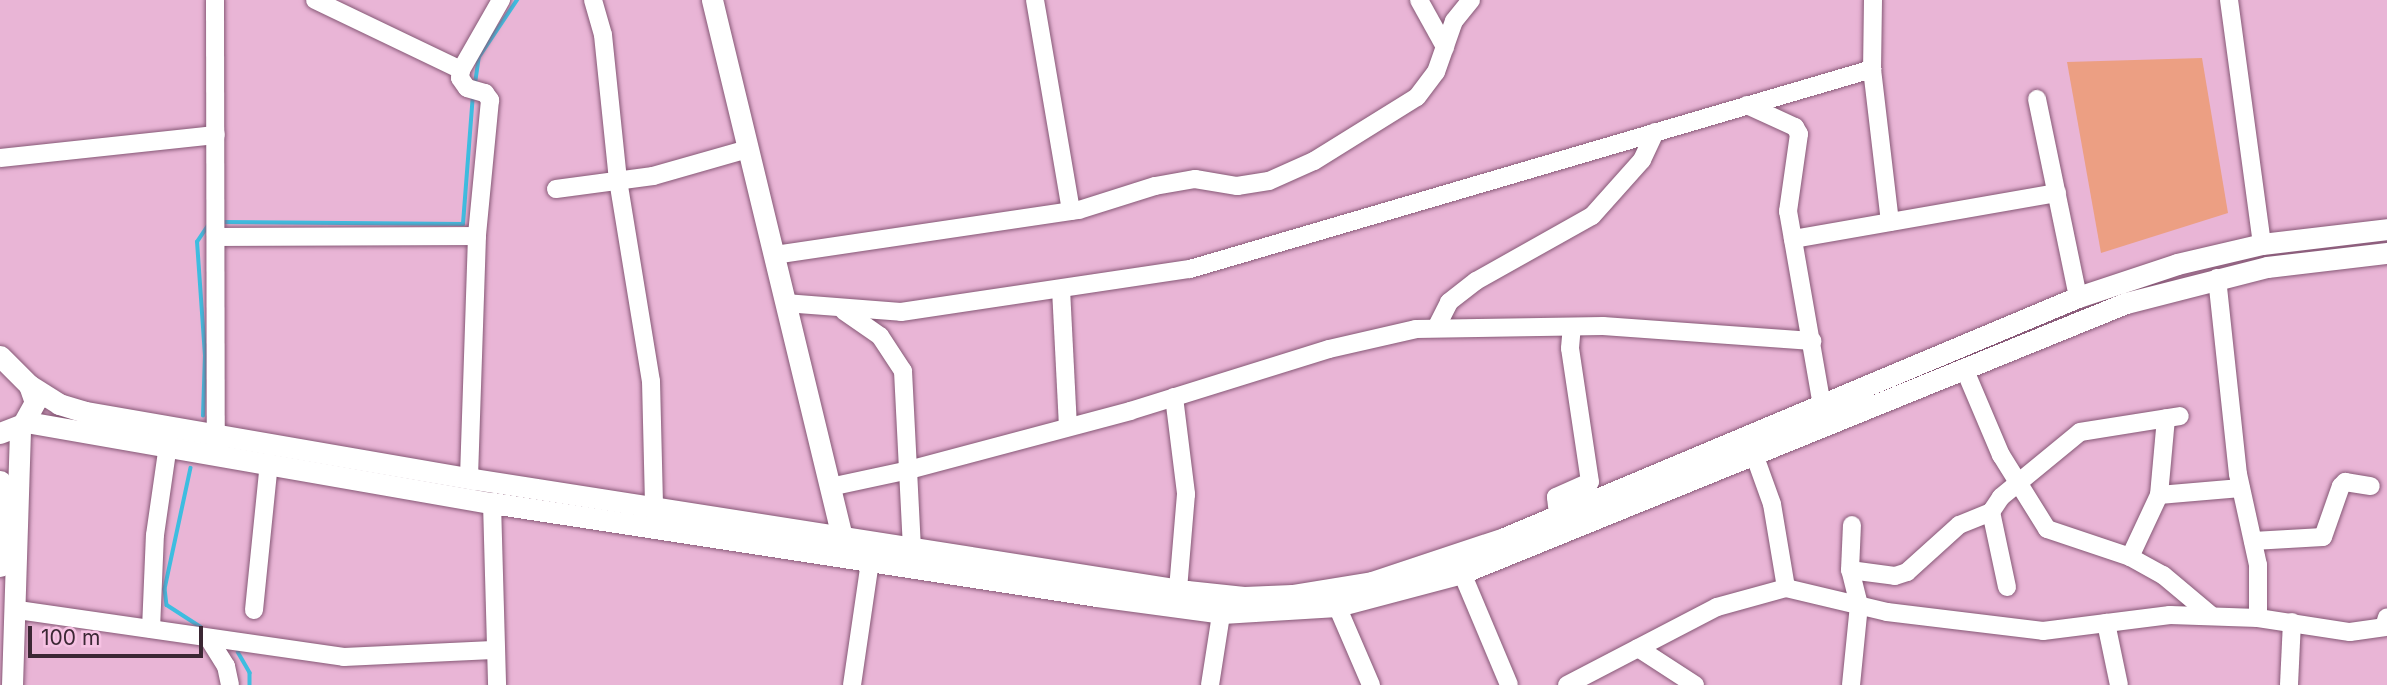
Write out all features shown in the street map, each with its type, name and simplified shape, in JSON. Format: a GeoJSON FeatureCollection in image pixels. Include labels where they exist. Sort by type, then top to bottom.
{"type":"FeatureCollection","features":[{"type":"Feature","properties":{"kind":"main road"},"geometry":{"type":"LineString","coordinates":[[712,0],[830,491],[841,547]]}},
{"type":"Feature","properties":{"kind":"main road"},"geometry":{"type":"LineString","coordinates":[[2,354],[29,385],[59,404],[216,445],[269,463],[492,503],[841,547],[912,547],[1178,590],[1223,604],[1372,582],[1456,556],[2078,297],[2177,264],[2262,244],[2387,229]]}},
{"type":"Feature","properties":{"kind":"main road"},"geometry":{"type":"LineString","coordinates":[[15,427],[168,445],[216,445],[469,478],[793,528],[870,561],[1223,604],[1337,606],[1462,573],[2113,307],[2217,278],[2387,253]]}},
{"type":"Feature","properties":{"kind":"main road"},"geometry":{"type":"LineString","coordinates":[[12,685],[18,610],[15,427],[35,402],[29,385]]}},
{"type":"Feature","properties":{"kind":"main road"},"geometry":{"type":"LineString","coordinates":[[0,481],[0,566]]}},
{"type":"Feature","properties":{"kind":"main road"},"geometry":{"type":"LineString","coordinates":[[793,528],[818,515],[830,491]]}},
{"type":"Feature","properties":{"kind":"street"},"geometry":{"type":"LineString","coordinates":[[215,0],[216,445]]}},
{"type":"Feature","properties":{"kind":"street"},"geometry":{"type":"LineString","coordinates":[[315,0],[461,70]]}},
{"type":"Feature","properties":{"kind":"street"},"geometry":{"type":"LineString","coordinates":[[469,478],[477,236],[490,100],[460,78],[461,70],[501,0]]}},
{"type":"Feature","properties":{"kind":"street"},"geometry":{"type":"LineString","coordinates":[[593,0],[603,35],[618,180],[651,381],[654,508]]}},
{"type":"Feature","properties":{"kind":"street"},"geometry":{"type":"LineString","coordinates":[[1035,0],[1071,211]]}},
{"type":"Feature","properties":{"kind":"street"},"geometry":{"type":"LineString","coordinates":[[1419,0],[1445,47]]}},
{"type":"Feature","properties":{"kind":"street"},"geometry":{"type":"LineString","coordinates":[[774,255],[1071,211],[1195,179],[1237,186],[1269,181],[1325,155],[1417,97],[1436,72],[1454,21],[1472,0]]}},
{"type":"Feature","properties":{"kind":"street"},"geometry":{"type":"LineString","coordinates":[[1873,0],[1872,69],[1890,222]]}},
{"type":"Feature","properties":{"kind":"street"},"geometry":{"type":"LineString","coordinates":[[2230,0],[2262,244]]}},
{"type":"Feature","properties":{"kind":"street"},"geometry":{"type":"LineString","coordinates":[[785,303],[901,312],[1190,269],[1872,69]]}},
{"type":"Feature","properties":{"kind":"street"},"geometry":{"type":"LineString","coordinates":[[2037,99],[2078,297]]}},
{"type":"Feature","properties":{"kind":"street"},"geometry":{"type":"LineString","coordinates":[[1747,105],[1795,127],[1799,134],[1787,192],[1822,405]]}},
{"type":"Feature","properties":{"kind":"street"},"geometry":{"type":"LineString","coordinates":[[1436,328],[1449,302],[1476,281],[1592,216],[1642,160],[1655,132]]}},
{"type":"Feature","properties":{"kind":"street"},"geometry":{"type":"LineString","coordinates":[[0,158],[216,135]]}},
{"type":"Feature","properties":{"kind":"street"},"geometry":{"type":"LineString","coordinates":[[556,190],[674,171],[748,149]]}},
{"type":"Feature","properties":{"kind":"street"},"geometry":{"type":"LineString","coordinates":[[1793,239],[2057,193]]}},
{"type":"Feature","properties":{"kind":"street"},"geometry":{"type":"LineString","coordinates":[[217,223],[477,236]]}},
{"type":"Feature","properties":{"kind":"street"},"geometry":{"type":"LineString","coordinates":[[2217,278],[2241,488],[2258,565],[2258,618]]}},
{"type":"Feature","properties":{"kind":"street"},"geometry":{"type":"LineString","coordinates":[[1061,289],[1068,427]]}},
{"type":"Feature","properties":{"kind":"street"},"geometry":{"type":"LineString","coordinates":[[841,309],[880,336],[903,371],[912,547]]}},
{"type":"Feature","properties":{"kind":"street"},"geometry":{"type":"LineString","coordinates":[[830,491],[1068,427],[1392,332],[1436,328],[1572,327],[1812,341]]}},
{"type":"Feature","properties":{"kind":"street"},"geometry":{"type":"LineString","coordinates":[[1558,514],[1556,497],[1590,482],[1570,348],[1572,327]]}},
{"type":"Feature","properties":{"kind":"street"},"geometry":{"type":"LineString","coordinates":[[1964,368],[1984,422],[2047,529],[2130,557],[2163,575],[2212,616]]}},
{"type":"Feature","properties":{"kind":"street"},"geometry":{"type":"LineString","coordinates":[[1174,397],[1186,494],[1178,590]]}},
{"type":"Feature","properties":{"kind":"street"},"geometry":{"type":"LineString","coordinates":[[1850,570],[1895,576],[1907,572],[1959,525],[1991,512],[2021,482],[2080,432],[2173,417],[2159,495],[2130,557]]}},
{"type":"Feature","properties":{"kind":"street"},"geometry":{"type":"LineString","coordinates":[[151,629],[155,535],[168,445]]}},
{"type":"Feature","properties":{"kind":"street"},"geometry":{"type":"LineString","coordinates":[[1754,454],[1772,504],[1786,588]]}},
{"type":"Feature","properties":{"kind":"street"},"geometry":{"type":"LineString","coordinates":[[254,610],[269,463]]}},
{"type":"Feature","properties":{"kind":"street"},"geometry":{"type":"LineString","coordinates":[[2253,541],[2323,537],[2345,482],[2371,486]]}},
{"type":"Feature","properties":{"kind":"street"},"geometry":{"type":"LineString","coordinates":[[2159,495],[2241,488]]}},
{"type":"Feature","properties":{"kind":"street"},"geometry":{"type":"LineString","coordinates":[[492,503],[493,650],[496,685]]}},
{"type":"Feature","properties":{"kind":"street"},"geometry":{"type":"LineString","coordinates":[[1991,512],[2007,587]]}},
{"type":"Feature","properties":{"kind":"street"},"geometry":{"type":"LineString","coordinates":[[1851,685],[1859,605],[1850,570],[1852,525]]}},
{"type":"Feature","properties":{"kind":"street"},"geometry":{"type":"LineString","coordinates":[[852,685],[870,561]]}},
{"type":"Feature","properties":{"kind":"street"},"geometry":{"type":"LineString","coordinates":[[1462,573],[1509,685]]}},
{"type":"Feature","properties":{"kind":"street"},"geometry":{"type":"LineString","coordinates":[[1567,685],[1717,607],[1786,588],[1859,605],[2043,631],[2170,615],[2258,618],[2350,632],[2386,628]]}},
{"type":"Feature","properties":{"kind":"street"},"geometry":{"type":"LineString","coordinates":[[1210,685],[1223,604]]}},
{"type":"Feature","properties":{"kind":"street"},"geometry":{"type":"LineString","coordinates":[[1337,606],[1371,685]]}},
{"type":"Feature","properties":{"kind":"street"},"geometry":{"type":"LineString","coordinates":[[18,610],[209,639],[261,642],[344,657],[493,650]]}},
{"type":"Feature","properties":{"kind":"street"},"geometry":{"type":"LineString","coordinates":[[2288,685],[2292,622]]}},
{"type":"Feature","properties":{"kind":"street"},"geometry":{"type":"LineString","coordinates":[[2106,623],[2119,685]]}},
{"type":"Feature","properties":{"kind":"street"},"geometry":{"type":"LineString","coordinates":[[209,639],[226,666],[230,685]]}},
{"type":"Feature","properties":{"kind":"street"},"geometry":{"type":"LineString","coordinates":[[1638,648],[1695,685]]}},
{"type":"Feature","properties":{"kind":"shaded area"},"geometry":{"type":"Polygon","coordinates":[[[2202,58],[2228,213],[2101,253],[2067,62],[2202,58]]]}},
{"type":"Feature","properties":{"kind":"waterway"},"geometry":{"type":"LineString","coordinates":[[475,84],[479,57],[517,0]]}},
{"type":"Feature","properties":{"kind":"waterway"},"geometry":{"type":"LineString","coordinates":[[220,222],[463,224],[473,95]]}},
{"type":"Feature","properties":{"kind":"waterway"},"geometry":{"type":"LineString","coordinates":[[203,416],[205,356],[197,242],[209,224]]}},
{"type":"Feature","properties":{"kind":"waterway"},"geometry":{"type":"LineString","coordinates":[[191,468],[165,589],[167,605],[201,627]]}},
{"type":"Feature","properties":{"kind":"waterway"},"geometry":{"type":"LineString","coordinates":[[238,652],[250,673],[250,685]]}}]}
